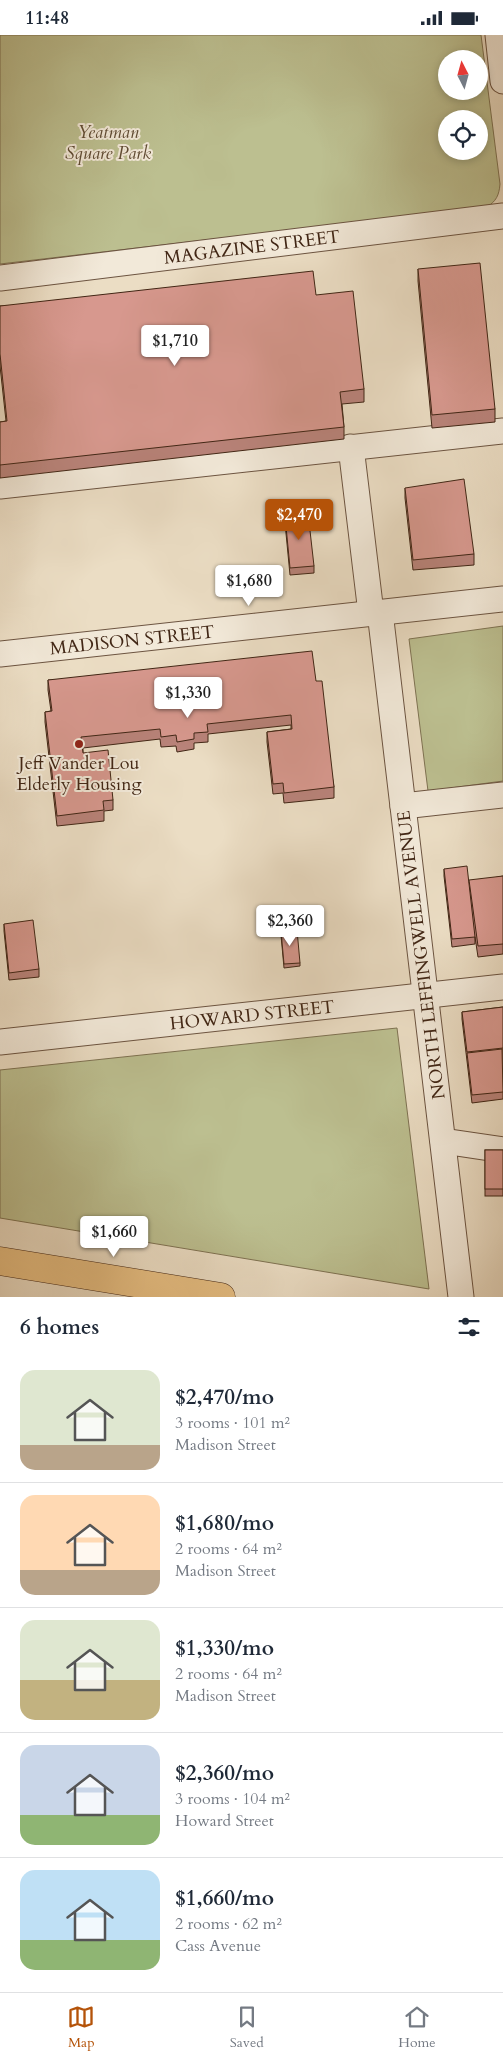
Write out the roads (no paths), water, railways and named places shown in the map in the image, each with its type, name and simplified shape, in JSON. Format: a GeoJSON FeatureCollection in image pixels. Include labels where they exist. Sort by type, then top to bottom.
{"type":"FeatureCollection","features":[{"type":"Feature","properties":{"kind":"main road"},"geometry":{"type":"LineString","coordinates":[[0,1261],[221,1297]]}},
{"type":"Feature","properties":{"kind":"street"},"geometry":{"type":"LineString","coordinates":[[498,35],[503,81]]}},
{"type":"Feature","properties":{"kind":"street","name":"MAGAZINE STREET"},"geometry":{"type":"LineString","coordinates":[[0,278],[503,216]]}},
{"type":"Feature","properties":{"kind":"street"},"geometry":{"type":"LineString","coordinates":[[0,486],[503,431]]}},
{"type":"Feature","properties":{"kind":"street","name":"NORTH LEFFINGWELL AVENUE"},"geometry":{"type":"LineString","coordinates":[[351,447],[403,806],[462,1297]]}},
{"type":"Feature","properties":{"kind":"street","name":"MADISON STREET"},"geometry":{"type":"LineString","coordinates":[[0,654],[503,599]]}},
{"type":"Feature","properties":{"kind":"street"},"geometry":{"type":"LineString","coordinates":[[403,806],[503,795]]}},
{"type":"Feature","properties":{"kind":"street","name":"HOWARD STREET"},"geometry":{"type":"LineString","coordinates":[[0,1042],[503,987]]}},
{"type":"Feature","properties":{"kind":"street"},"geometry":{"type":"LineString","coordinates":[[443,1141],[503,1151]]}},
{"type":"Feature","properties":{"kind":"place","name":"Jeff Vander Lou Elderly Housing"},"geometry":{"type":"Point","coordinates":[79,744]}},
{"type":"Feature","properties":{"kind":"park label","name":"Yeatman Square Park"},"geometry":{"type":"Point","coordinates":[108,142]}}]}
